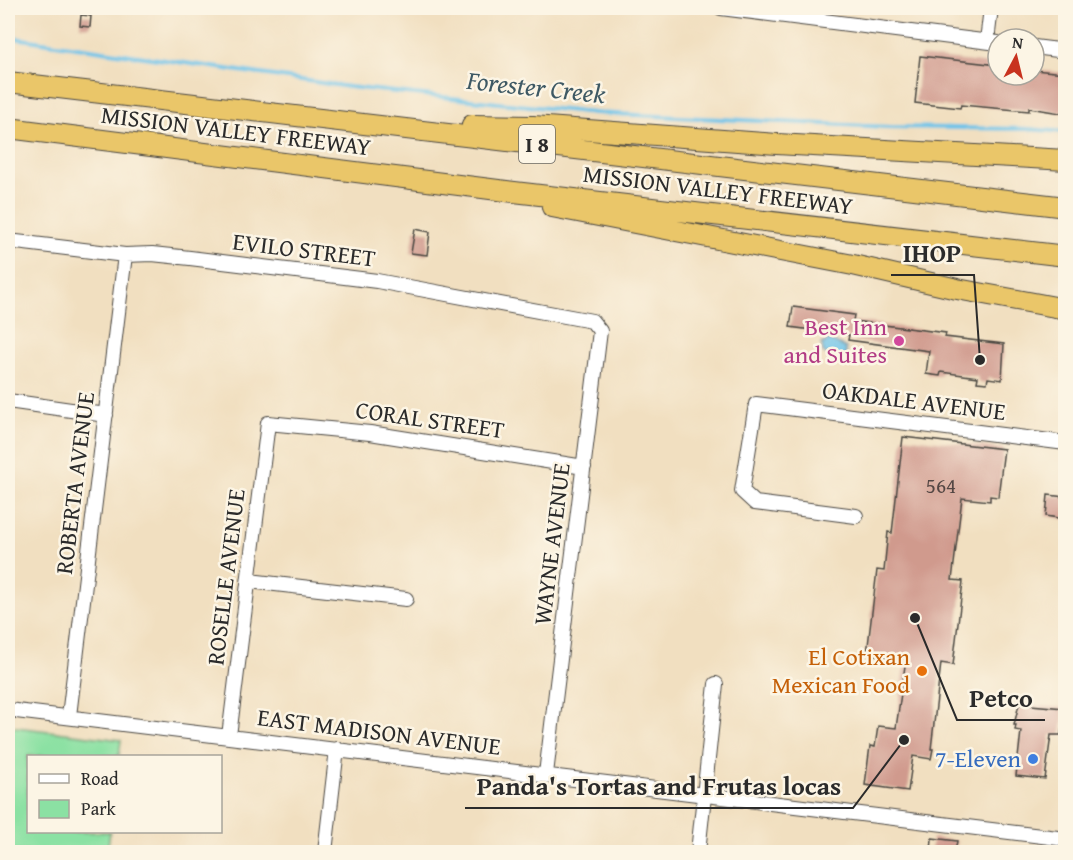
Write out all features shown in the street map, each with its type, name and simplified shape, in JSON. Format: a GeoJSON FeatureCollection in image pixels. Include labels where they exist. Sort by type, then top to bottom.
{"type":"FeatureCollection","features":[{"type":"Feature","properties":{"kind":"highway","name":"MISSION VALLEY FREEWAY"},"geometry":{"type":"LineString","coordinates":[[8,82],[1065,207]]}},
{"type":"Feature","properties":{"kind":"highway"},"geometry":{"type":"LineString","coordinates":[[355,122],[533,126],[777,144],[1065,160]]}},
{"type":"Feature","properties":{"kind":"highway","name":"MISSION VALLEY FREEWAY"},"geometry":{"type":"LineString","coordinates":[[8,128],[514,192],[1065,256]]}},
{"type":"Feature","properties":{"kind":"highway"},"geometry":{"type":"LineString","coordinates":[[514,192],[556,209],[853,265],[957,289],[1065,309]]}},
{"type":"Feature","properties":{"kind":"street"},"geometry":{"type":"LineString","coordinates":[[721,8],[760,10],[986,41]]}},
{"type":"Feature","properties":{"kind":"street"},"geometry":{"type":"LineString","coordinates":[[991,8],[992,27]]}},
{"type":"Feature","properties":{"kind":"street"},"geometry":{"type":"LineString","coordinates":[[1046,49],[1065,51]]}},
{"type":"Feature","properties":{"kind":"street","name":"EVILO STREET"},"geometry":{"type":"LineString","coordinates":[[8,241],[125,255],[190,258],[377,281],[592,321]]}},
{"type":"Feature","properties":{"kind":"street","name":"ROBERTA AVENUE"},"geometry":{"type":"LineString","coordinates":[[69,716],[125,255]]}},
{"type":"Feature","properties":{"kind":"street","name":"WAYNE AVENUE"},"geometry":{"type":"LineString","coordinates":[[546,774],[600,331],[592,321]]}},
{"type":"Feature","properties":{"kind":"street"},"geometry":{"type":"LineString","coordinates":[[8,401],[106,415]]}},
{"type":"Feature","properties":{"kind":"street","name":"OAKDALE AVENUE"},"geometry":{"type":"LineString","coordinates":[[856,516],[755,503],[742,490],[756,404],[1065,443]]}},
{"type":"Feature","properties":{"kind":"street","name":"CORAL STREET"},"geometry":{"type":"LineString","coordinates":[[268,423],[370,433],[584,467]]}},
{"type":"Feature","properties":{"kind":"street","name":"ROSELLE AVENUE"},"geometry":{"type":"LineString","coordinates":[[230,736],[268,423]]}},
{"type":"Feature","properties":{"kind":"street"},"geometry":{"type":"LineString","coordinates":[[249,581],[406,599]]}},
{"type":"Feature","properties":{"kind":"street"},"geometry":{"type":"LineString","coordinates":[[698,852],[716,684]]}},
{"type":"Feature","properties":{"kind":"street","name":"EAST MADISON AVENUE"},"geometry":{"type":"LineString","coordinates":[[8,710],[1065,839]]}},
{"type":"Feature","properties":{"kind":"street"},"geometry":{"type":"LineString","coordinates":[[325,852],[337,749]]}},
{"type":"Feature","properties":{"kind":"green space"},"geometry":{"type":"Polygon","coordinates":[[[8,726],[121,740],[119,755],[27,755],[27,833],[110,833],[107,852],[8,852],[8,726]]]}},
{"type":"Feature","properties":{"kind":"water"},"geometry":{"type":"Polygon","coordinates":[[[829,340],[846,348],[846,355],[839,361],[823,352],[822,344],[829,340]]]}},
{"type":"Feature","properties":{"kind":"building"},"geometry":{"type":"Polygon","coordinates":[[[81,15],[91,16],[90,27],[80,26],[81,15]]]}},
{"type":"Feature","properties":{"kind":"building"},"geometry":{"type":"Polygon","coordinates":[[[920,56],[986,64],[986,87],[1046,87],[1046,71],[1065,73],[1065,108],[1060,113],[1029,108],[1029,111],[961,105],[960,108],[915,103],[920,56]]]}},
{"type":"Feature","properties":{"kind":"building"},"geometry":{"type":"Polygon","coordinates":[[[415,229],[430,232],[427,255],[411,253],[415,229]]]}},
{"type":"Feature","properties":{"kind":"building","name":"Best Inn and Suites"},"geometry":{"type":"Polygon","coordinates":[[[793,307],[854,315],[853,321],[946,333],[945,337],[1004,344],[1002,380],[988,378],[987,383],[977,382],[978,377],[941,372],[940,376],[926,374],[929,351],[848,340],[849,335],[790,327],[793,307]]]}},
{"type":"Feature","properties":{"kind":"building"},"geometry":{"type":"Polygon","coordinates":[[[903,437],[1004,449],[998,497],[990,496],[990,501],[962,498],[952,580],[963,581],[953,665],[941,663],[931,759],[913,756],[908,791],[865,785],[870,746],[875,747],[878,726],[896,728],[906,659],[867,654],[877,570],[884,571],[888,532],[892,533],[903,437]]]}},
{"type":"Feature","properties":{"kind":"building"},"geometry":{"type":"Polygon","coordinates":[[[1048,495],[1065,497],[1065,519],[1046,516],[1048,495]]]}},
{"type":"Feature","properties":{"kind":"building"},"geometry":{"type":"Polygon","coordinates":[[[1019,704],[1064,708],[1061,735],[1051,735],[1045,779],[1016,776],[1021,731],[1015,730],[1016,725],[1014,725],[1019,704]]]}},
{"type":"Feature","properties":{"kind":"building"},"geometry":{"type":"Polygon","coordinates":[[[932,838],[957,841],[955,852],[931,852],[932,838]]]}},
{"type":"Feature","properties":{"kind":"waterway","name":"Forester Creek"},"geometry":{"type":"LineString","coordinates":[[8,37],[349,87],[594,113],[889,127],[1027,129],[1066,132]]}},
{"type":"Feature","properties":{"kind":"place","name":"Best Inn and Suites"},"geometry":{"type":"Point","coordinates":[899,341]}},
{"type":"Feature","properties":{"kind":"place","name":"IHOP"},"geometry":{"type":"Point","coordinates":[980,360]}},
{"type":"Feature","properties":{"kind":"place","name":"Petco"},"geometry":{"type":"Point","coordinates":[915,618]}},
{"type":"Feature","properties":{"kind":"place","name":"El Cotixan Mexican Food"},"geometry":{"type":"Point","coordinates":[922,671]}},
{"type":"Feature","properties":{"kind":"place","name":"Panda's Tortas and Frutas locas"},"geometry":{"type":"Point","coordinates":[904,740]}},
{"type":"Feature","properties":{"kind":"place","name":"7-Eleven"},"geometry":{"type":"Point","coordinates":[1033,759]}}]}
